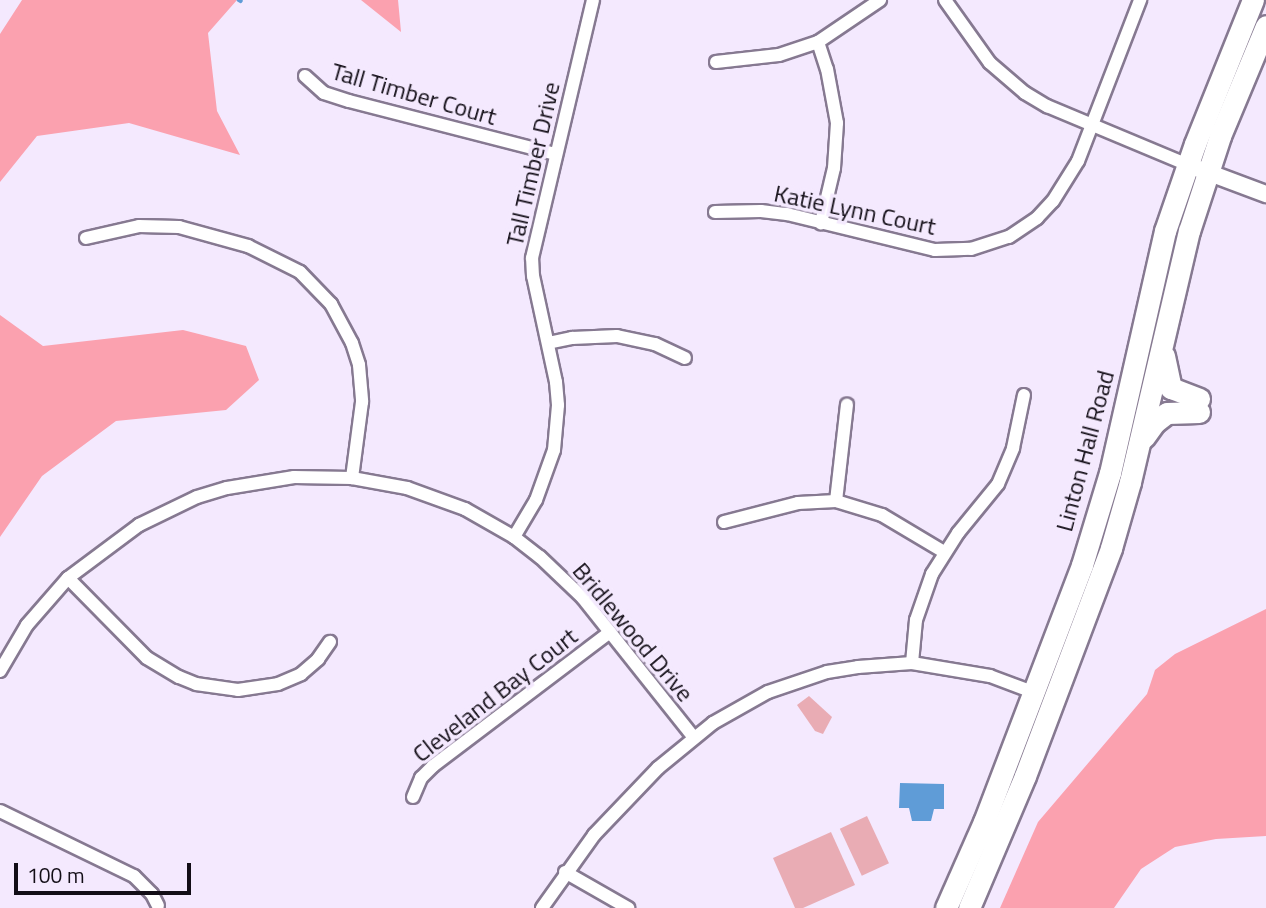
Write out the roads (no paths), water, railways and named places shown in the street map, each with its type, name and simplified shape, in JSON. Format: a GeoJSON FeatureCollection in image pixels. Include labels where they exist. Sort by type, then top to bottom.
{"type":"FeatureCollection","features":[{"type":"Feature","properties":{"kind":"main road","name":"Linton Hall Road"},"geometry":{"type":"LineString","coordinates":[[969,908],[1006,825],[1107,558],[1139,444],[1189,231],[1197,168],[1253,0]]}},
{"type":"Feature","properties":{"kind":"main road","name":"Linton Hall Road"},"geometry":{"type":"LineString","coordinates":[[946,908],[984,822],[1073,590],[1107,480],[1165,231],[1266,26]]}},
{"type":"Feature","properties":{"kind":"main road"},"geometry":{"type":"LineString","coordinates":[[1139,444],[1164,414],[1199,406],[1169,386],[1162,346]]}},
{"type":"Feature","properties":{"kind":"street","name":"Tall Timber Drive"},"geometry":{"type":"LineString","coordinates":[[513,537],[536,500],[554,450],[558,404],[533,258],[593,0]]}},
{"type":"Feature","properties":{"kind":"street"},"geometry":{"type":"LineString","coordinates":[[716,62],[768,57],[818,42],[880,0]]}},
{"type":"Feature","properties":{"kind":"street"},"geometry":{"type":"LineString","coordinates":[[945,0],[974,44],[1005,77],[1047,106],[1266,194]]}},
{"type":"Feature","properties":{"kind":"street","name":"Katie Lynn Court"},"geometry":{"type":"LineString","coordinates":[[715,212],[761,211],[935,250],[990,244],[1027,226],[1053,201],[1078,161],[1140,0]]}},
{"type":"Feature","properties":{"kind":"street"},"geometry":{"type":"LineString","coordinates":[[818,42],[827,69],[837,123],[834,168],[821,223]]}},
{"type":"Feature","properties":{"kind":"street","name":"Tall Timber Court"},"geometry":{"type":"LineString","coordinates":[[305,76],[324,93],[349,101],[556,154]]}},
{"type":"Feature","properties":{"kind":"street"},"geometry":{"type":"LineString","coordinates":[[86,238],[139,226],[179,227],[248,246],[300,272],[337,314],[359,365],[362,402],[352,478]]}},
{"type":"Feature","properties":{"kind":"street"},"geometry":{"type":"LineString","coordinates":[[548,343],[592,335],[617,336],[655,344],[685,358]]}},
{"type":"Feature","properties":{"kind":"street"},"geometry":{"type":"LineString","coordinates":[[912,663],[916,620],[923,596],[944,552],[998,484],[1013,448],[1024,395]]}},
{"type":"Feature","properties":{"kind":"street"},"geometry":{"type":"LineString","coordinates":[[836,501],[847,405]]}},
{"type":"Feature","properties":{"kind":"street","name":"Bridlewood Drive"},"geometry":{"type":"LineString","coordinates":[[0,671],[27,625],[68,578],[139,525],[197,498],[258,481],[293,477],[352,478],[407,488],[436,497],[476,515],[513,537],[559,574],[610,632],[694,738]]}},
{"type":"Feature","properties":{"kind":"street"},"geometry":{"type":"LineString","coordinates":[[724,522],[798,503],[836,501],[882,515],[944,552]]}},
{"type":"Feature","properties":{"kind":"street"},"geometry":{"type":"LineString","coordinates":[[68,578],[147,658],[170,673],[196,684],[238,690],[278,684],[301,674],[318,659],[330,642]]}},
{"type":"Feature","properties":{"kind":"street","name":"Cleveland Bay Court"},"geometry":{"type":"LineString","coordinates":[[413,797],[421,778],[433,766],[610,632]]}},
{"type":"Feature","properties":{"kind":"street"},"geometry":{"type":"LineString","coordinates":[[542,908],[565,872],[628,797],[694,738],[740,706],[798,681],[858,667],[912,663],[990,676],[1054,699]]}},
{"type":"Feature","properties":{"kind":"street"},"geometry":{"type":"LineString","coordinates":[[0,811],[134,876],[152,894],[158,906]]}},
{"type":"Feature","properties":{"kind":"street"},"geometry":{"type":"LineString","coordinates":[[565,872],[628,908]]}},
{"type":"Feature","properties":{"kind":"water"},"geometry":{"type":"Polygon","coordinates":[[[900,783],[944,784],[944,809],[934,809],[931,821],[912,821],[909,808],[899,808],[900,783]]]}}]}
